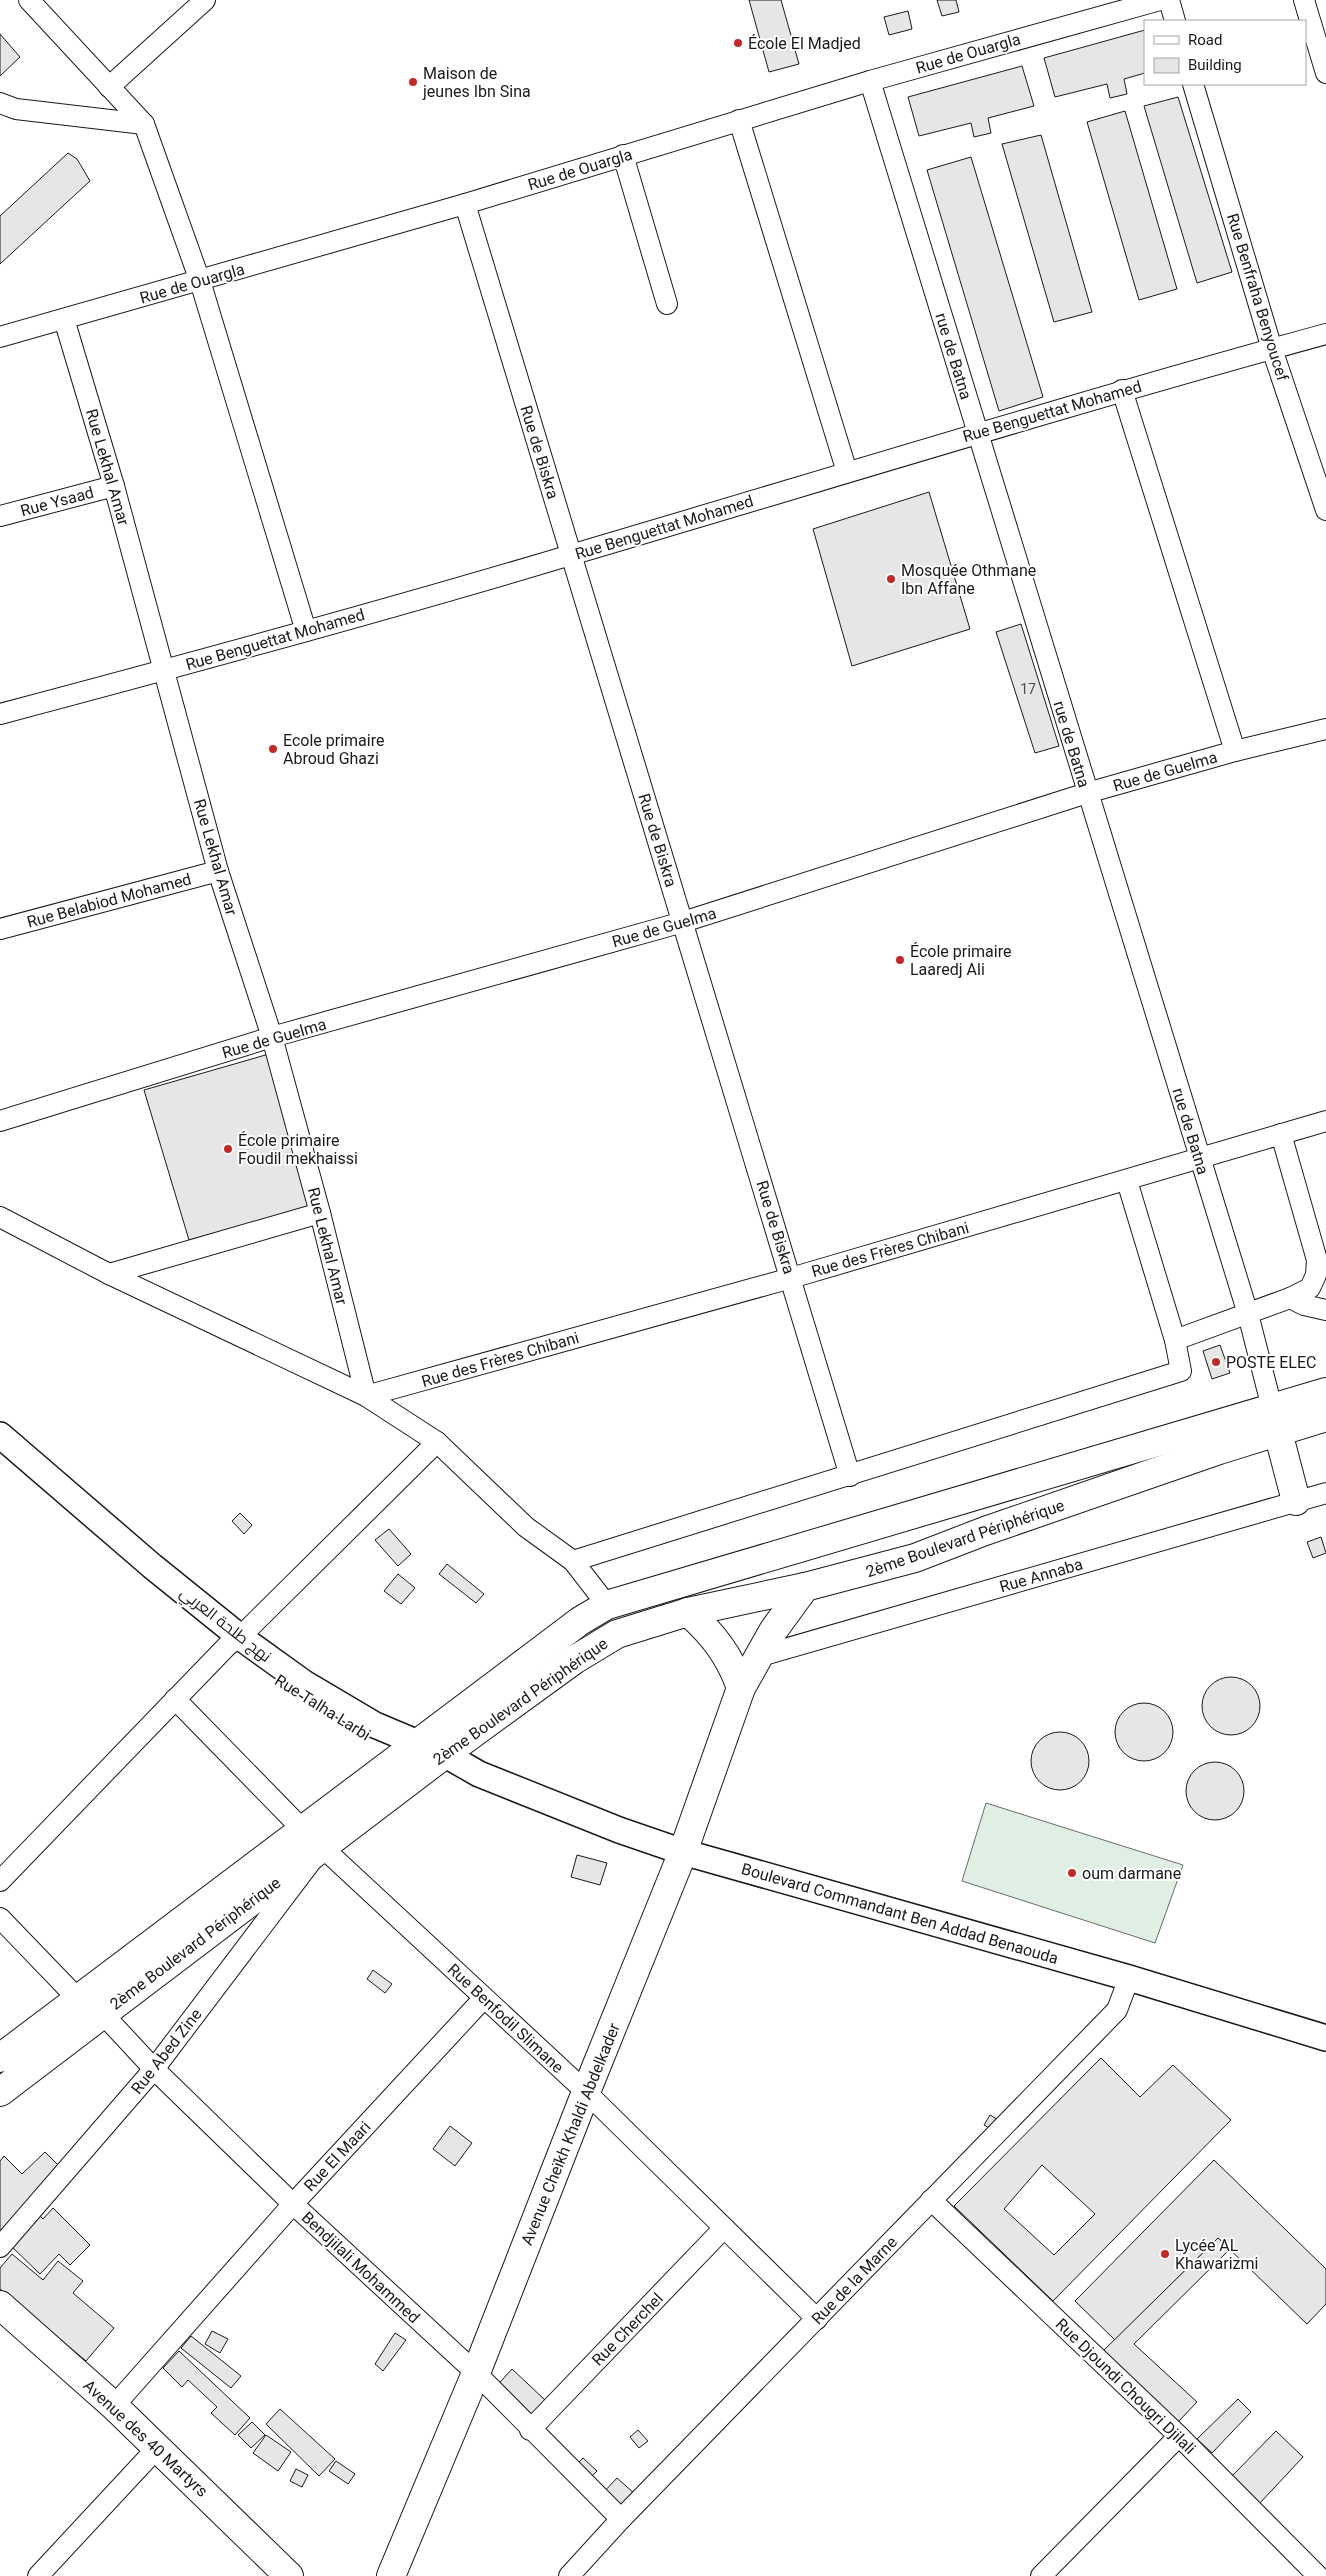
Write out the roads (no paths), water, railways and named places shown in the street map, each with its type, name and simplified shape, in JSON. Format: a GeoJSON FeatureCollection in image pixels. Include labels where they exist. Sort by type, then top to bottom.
{"type":"FeatureCollection","features":[{"type":"Feature","properties":{"kind":"main road","name":"2ème Boulevard Périphérique"},"geometry":{"type":"LineString","coordinates":[[0,2058],[302,1829],[617,1634],[688,1612],[805,1587],[915,1558],[1275,1420],[1326,1392]]}},
{"type":"Feature","properties":{"kind":"main road","name":"2ème Boulevard Périphérique"},"geometry":{"type":"LineString","coordinates":[[0,2092],[322,1847],[423,1754],[580,1621],[607,1605],[1275,1420],[1326,1417]]}},
{"type":"Feature","properties":{"kind":"main road"},"geometry":{"type":"LineString","coordinates":[[1275,1420],[1296,1501]]}},
{"type":"Feature","properties":{"kind":"main road","name":"Avenue Cheïkh Khaldi Abdelkader"},"geometry":{"type":"LineString","coordinates":[[391,2576],[476,2373],[586,2092],[683,1852],[741,1688],[772,1630],[805,1587]]}},
{"type":"Feature","properties":{"kind":"main road"},"geometry":{"type":"LineString","coordinates":[[688,1612],[720,1645],[733,1666],[741,1688]]}},
{"type":"Feature","properties":{"kind":"main road","name":"Avenue des 40 Martyrs"},"geometry":{"type":"LineString","coordinates":[[0,2305],[158,2447],[289,2576]]}},
{"type":"Feature","properties":{"kind":"street"},"geometry":{"type":"LineString","coordinates":[[29,0],[144,124],[200,281],[306,631]]}},
{"type":"Feature","properties":{"kind":"street"},"geometry":{"type":"LineString","coordinates":[[109,87],[205,0]]}},
{"type":"Feature","properties":{"kind":"street","name":"Rue de Ouargla"},"geometry":{"type":"LineString","coordinates":[[0,337],[464,204],[870,80],[1160,0]]}},
{"type":"Feature","properties":{"kind":"street"},"geometry":{"type":"LineString","coordinates":[[1169,0],[1175,20]]}},
{"type":"Feature","properties":{"kind":"street"},"geometry":{"type":"LineString","coordinates":[[1304,0],[1326,74]]}},
{"type":"Feature","properties":{"kind":"street","name":"rue de Batna"},"geometry":{"type":"LineString","coordinates":[[870,80],[1248,1314],[1275,1420]]}},
{"type":"Feature","properties":{"kind":"street","name":"Rue Benfraha Benyoucef"},"geometry":{"type":"LineString","coordinates":[[1194,85],[1272,349],[1326,510]]}},
{"type":"Feature","properties":{"kind":"street"},"geometry":{"type":"LineString","coordinates":[[0,103],[16,108],[144,124]]}},
{"type":"Feature","properties":{"kind":"street"},"geometry":{"type":"LineString","coordinates":[[739,120],[847,472]]}},
{"type":"Feature","properties":{"kind":"street"},"geometry":{"type":"LineString","coordinates":[[623,155],[667,304]]}},
{"type":"Feature","properties":{"kind":"street","name":"Rue de Biskra"},"geometry":{"type":"LineString","coordinates":[[464,204],[850,1476]]}},
{"type":"Feature","properties":{"kind":"street","name":"Rue Lekhal Amar"},"geometry":{"type":"LineString","coordinates":[[64,319],[114,486],[218,871],[272,1037],[320,1213],[366,1396]]}},
{"type":"Feature","properties":{"kind":"street","name":"Rue Benguettat Mohamed"},"geometry":{"type":"LineString","coordinates":[[0,714],[306,631],[571,555],[1122,390],[1326,334]]}},
{"type":"Feature","properties":{"kind":"street"},"geometry":{"type":"LineString","coordinates":[[1122,390],[1235,751]]}},
{"type":"Feature","properties":{"kind":"street","name":"Rue Ysaad"},"geometry":{"type":"LineString","coordinates":[[0,516],[114,486]]}},
{"type":"Feature","properties":{"kind":"street","name":"Rue de Guelma"},"geometry":{"type":"LineString","coordinates":[[0,1121],[272,1037],[683,922],[1088,793],[1235,751],[1326,729]]}},
{"type":"Feature","properties":{"kind":"street","name":"Rue Belabiod Mohamed"},"geometry":{"type":"LineString","coordinates":[[0,929],[218,871]]}},
{"type":"Feature","properties":{"kind":"street","name":"Rue des Frères Chibani"},"geometry":{"type":"LineString","coordinates":[[366,1396],[791,1278],[1127,1181],[1199,1157],[1326,1121]]}},
{"type":"Feature","properties":{"kind":"street"},"geometry":{"type":"LineString","coordinates":[[1175,1340],[1290,1298],[1310,1288],[1316,1275],[1318,1231],[1281,1134]]}},
{"type":"Feature","properties":{"kind":"street"},"geometry":{"type":"LineString","coordinates":[[573,1561],[1181,1371],[1175,1340],[1127,1181]]}},
{"type":"Feature","properties":{"kind":"street"},"geometry":{"type":"LineString","coordinates":[[109,1274],[320,1213]]}},
{"type":"Feature","properties":{"kind":"street"},"geometry":{"type":"LineString","coordinates":[[0,1217],[109,1274],[366,1396],[437,1442],[526,1527],[573,1561],[607,1605]]}},
{"type":"Feature","properties":{"kind":"street"},"geometry":{"type":"LineString","coordinates":[[1290,1298],[1304,1305],[1326,1310]]}},
{"type":"Feature","properties":{"kind":"street","name":"نهج طلحة العربي"},"geometry":{"type":"LineString","coordinates":[[0,1435],[152,1566],[234,1641],[423,1754]]}},
{"type":"Feature","properties":{"kind":"street"},"geometry":{"type":"LineString","coordinates":[[0,1881],[176,1699],[437,1442]]}},
{"type":"Feature","properties":{"kind":"street"},"geometry":{"type":"LineString","coordinates":[[0,1451],[234,1641]]}},
{"type":"Feature","properties":{"kind":"street","name":"Rue Annaba"},"geometry":{"type":"LineString","coordinates":[[757,1657],[1326,1493]]}},
{"type":"Feature","properties":{"kind":"street"},"geometry":{"type":"LineString","coordinates":[[176,1699],[302,1829]]}},
{"type":"Feature","properties":{"kind":"street","name":"Boulevard Commandant Ben Addad Benaouda"},"geometry":{"type":"LineString","coordinates":[[423,1754],[479,1774],[619,1830],[683,1852],[1129,1978],[1326,2038]]}},
{"type":"Feature","properties":{"kind":"street","name":"Rue Benfodil Slimane"},"geometry":{"type":"LineString","coordinates":[[322,1847],[586,2092],[817,2318]]}},
{"type":"Feature","properties":{"kind":"street","name":"Rue Abed Zine"},"geometry":{"type":"LineString","coordinates":[[0,2247],[154,2069],[322,1847]]}},
{"type":"Feature","properties":{"kind":"street"},"geometry":{"type":"LineString","coordinates":[[0,1918],[78,1999]]}},
{"type":"Feature","properties":{"kind":"street","name":"Rue de la Marne"},"geometry":{"type":"LineString","coordinates":[[569,2576],[621,2519],[1117,2010],[1129,1978]]}},
{"type":"Feature","properties":{"kind":"street","name":"Rue El Maari"},"geometry":{"type":"LineString","coordinates":[[114,2406],[293,2204],[484,1998]]}},
{"type":"Feature","properties":{"kind":"street","name":"Bendjilali Mohammed"},"geometry":{"type":"LineString","coordinates":[[102,2013],[154,2069],[293,2204],[476,2373],[530,2430],[621,2519]]}},
{"type":"Feature","properties":{"kind":"street","name":"Rue Djoundi Chougri Djilali"},"geometry":{"type":"LineString","coordinates":[[932,2200],[1179,2436],[1318,2576]]}},
{"type":"Feature","properties":{"kind":"street","name":"Rue Cherchel"},"geometry":{"type":"LineString","coordinates":[[530,2430],[724,2229]]}},
{"type":"Feature","properties":{"kind":"street"},"geometry":{"type":"LineString","coordinates":[[1040,2576],[1179,2436]]}},
{"type":"Feature","properties":{"kind":"street"},"geometry":{"type":"LineString","coordinates":[[38,2576],[158,2447]]}},
{"type":"Feature","properties":{"kind":"place","name":"École El Madjed"},"geometry":{"type":"Point","coordinates":[738,43]}},
{"type":"Feature","properties":{"kind":"place","name":"Maison de jeunes Ibn Sina"},"geometry":{"type":"Point","coordinates":[413,82]}},
{"type":"Feature","properties":{"kind":"place","name":"Mosquée Othmane Ibn Affane"},"geometry":{"type":"Point","coordinates":[891,579]}},
{"type":"Feature","properties":{"kind":"place","name":"Ecole primaire Abroud Ghazi"},"geometry":{"type":"Point","coordinates":[273,749]}},
{"type":"Feature","properties":{"kind":"place","name":"École primaire Laaredj Ali"},"geometry":{"type":"Point","coordinates":[900,960]}},
{"type":"Feature","properties":{"kind":"place","name":"École primaire Foudil mekhaissi"},"geometry":{"type":"Point","coordinates":[228,1149]}},
{"type":"Feature","properties":{"kind":"place","name":"POSTE ELEC"},"geometry":{"type":"Point","coordinates":[1216,1362]}},
{"type":"Feature","properties":{"kind":"place","name":"oum darmane"},"geometry":{"type":"Point","coordinates":[1072,1873]}},
{"type":"Feature","properties":{"kind":"place","name":"Lycée AL Khawarizmi"},"geometry":{"type":"Point","coordinates":[1165,2254]}}]}
